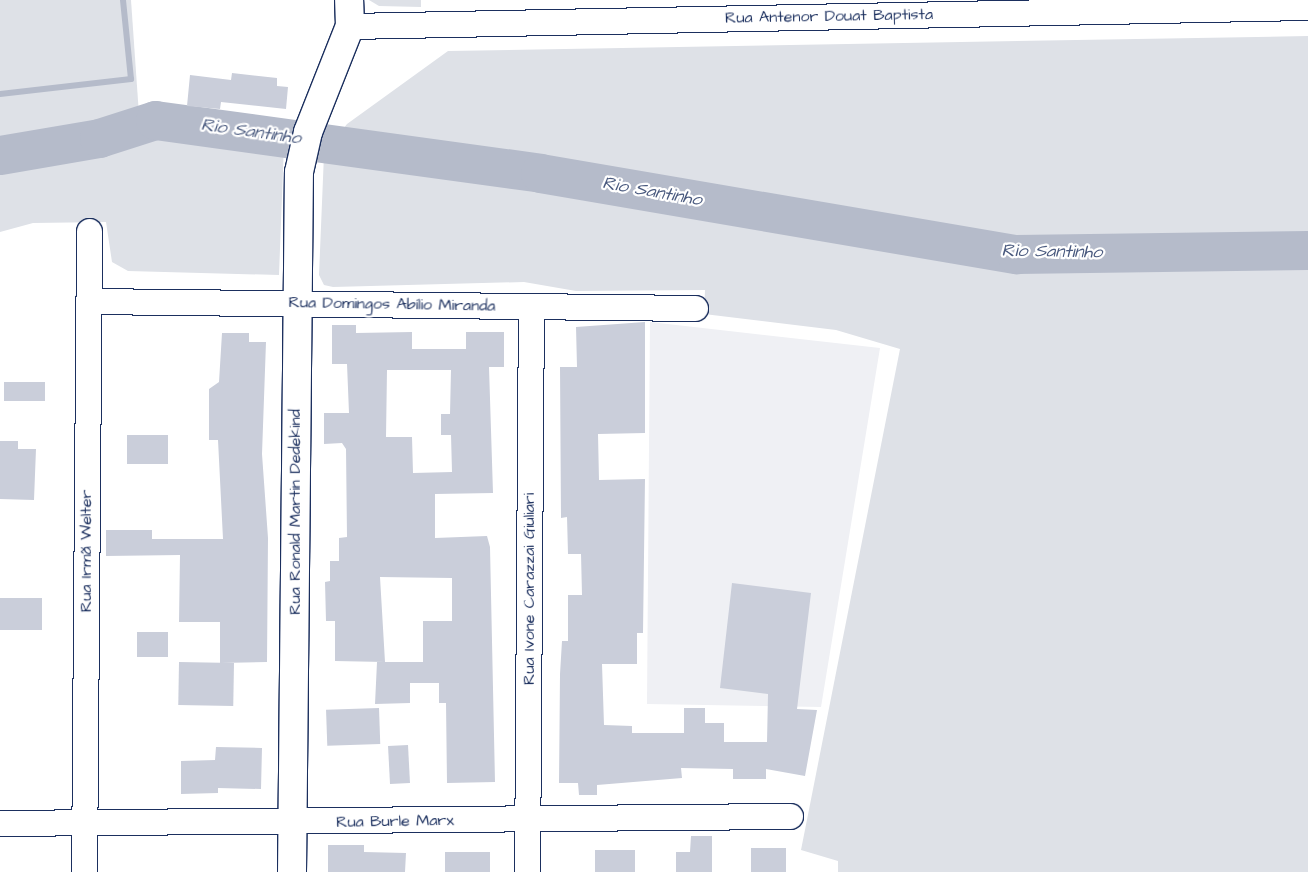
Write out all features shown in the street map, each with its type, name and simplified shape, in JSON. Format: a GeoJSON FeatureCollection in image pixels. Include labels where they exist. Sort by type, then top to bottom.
{"type":"FeatureCollection","features":[{"type":"Feature","properties":{"kind":"street","name":"Rua Antenor Douat Baptista"},"geometry":{"type":"LineString","coordinates":[[349,13],[875,8],[1308,7]]}},
{"type":"Feature","properties":{"kind":"street","name":"Rua Ronald Martin Dedekind"},"geometry":{"type":"LineString","coordinates":[[292,872],[296,303],[305,142],[349,13]]}},
{"type":"Feature","properties":{"kind":"street","name":"Rua Irmã Welter"},"geometry":{"type":"LineString","coordinates":[[84,872],[88,231]]}},
{"type":"Feature","properties":{"kind":"street","name":"Rua Domingos Abílio Miranda"},"geometry":{"type":"LineString","coordinates":[[88,301],[695,308]]}},
{"type":"Feature","properties":{"kind":"street","name":"Rua Ivone Carazzai Giuliari"},"geometry":{"type":"LineString","coordinates":[[527,872],[532,306]]}},
{"type":"Feature","properties":{"kind":"street","name":"Rua Burle Marx"},"geometry":{"type":"LineString","coordinates":[[0,823],[84,824],[790,816]]}},
{"type":"Feature","properties":{"kind":"shaded area"},"geometry":{"type":"Polygon","coordinates":[[[0,0],[131,0],[139,115],[0,146],[0,0]]]}},
{"type":"Feature","properties":{"kind":"shaded area"},"geometry":{"type":"Polygon","coordinates":[[[369,0],[421,0],[421,7],[379,6],[369,0]]]}},
{"type":"Feature","properties":{"kind":"shaded area"},"geometry":{"type":"Polygon","coordinates":[[[1308,36],[1308,872],[838,872],[838,861],[801,850],[900,349],[836,330],[704,314],[705,290],[576,291],[524,282],[333,287],[324,285],[319,275],[324,154],[347,124],[448,51],[1308,36]]]}},
{"type":"Feature","properties":{"kind":"shaded area"},"geometry":{"type":"Polygon","coordinates":[[[155,130],[284,144],[279,275],[128,271],[112,262],[106,222],[33,223],[0,232],[0,167],[155,130]]]}},
{"type":"Feature","properties":{"kind":"shaded area"},"geometry":{"type":"Polygon","coordinates":[[[650,322],[880,348],[821,707],[647,704],[650,322]]]}},
{"type":"Feature","properties":{"kind":"building"},"geometry":{"type":"Polygon","coordinates":[[[232,73],[277,78],[277,86],[288,87],[286,109],[221,102],[220,109],[187,106],[190,75],[231,80],[232,73]]]}},
{"type":"Feature","properties":{"kind":"building"},"geometry":{"type":"Polygon","coordinates":[[[645,322],[645,433],[598,434],[599,480],[645,479],[643,633],[637,633],[637,664],[602,664],[604,725],[632,726],[632,733],[684,733],[684,708],[705,708],[705,723],[724,723],[724,742],[767,742],[768,694],[720,688],[732,583],[811,593],[797,709],[817,710],[805,776],[766,769],[766,779],[733,779],[733,769],[681,768],[682,778],[597,785],[597,795],[579,795],[578,783],[559,783],[562,641],[568,641],[568,595],[582,595],[581,554],[568,554],[567,517],[561,518],[560,367],[577,367],[576,327],[645,322]]]}},
{"type":"Feature","properties":{"kind":"building"},"geometry":{"type":"Polygon","coordinates":[[[332,325],[356,325],[356,333],[412,332],[412,349],[466,349],[466,332],[504,332],[504,367],[489,367],[493,493],[435,494],[435,538],[487,536],[490,547],[495,782],[447,783],[446,703],[439,703],[439,683],[410,683],[410,703],[375,704],[377,662],[385,662],[335,661],[335,621],[326,621],[325,582],[330,581],[330,561],[339,561],[339,538],[347,537],[346,449],[342,443],[324,444],[324,413],[349,413],[347,364],[332,364],[332,325]],[[387,370],[386,437],[412,437],[413,473],[452,472],[451,435],[441,435],[441,414],[450,414],[451,370],[387,370]],[[380,577],[385,662],[423,662],[423,621],[452,621],[452,578],[380,577]]]}},
{"type":"Feature","properties":{"kind":"building"},"geometry":{"type":"Polygon","coordinates":[[[222,333],[249,333],[249,342],[266,342],[262,454],[268,538],[267,662],[220,663],[220,622],[179,622],[180,555],[106,556],[106,530],[152,530],[152,539],[223,539],[218,440],[209,440],[209,389],[219,382],[222,333]]]}},
{"type":"Feature","properties":{"kind":"building"},"geometry":{"type":"Polygon","coordinates":[[[4,382],[45,382],[45,401],[4,401],[4,382]]]}},
{"type":"Feature","properties":{"kind":"building"},"geometry":{"type":"Polygon","coordinates":[[[127,435],[168,435],[168,464],[127,464],[127,435]]]}},
{"type":"Feature","properties":{"kind":"building"},"geometry":{"type":"Polygon","coordinates":[[[0,441],[18,441],[18,449],[36,449],[34,500],[0,499],[0,441]]]}},
{"type":"Feature","properties":{"kind":"building"},"geometry":{"type":"Polygon","coordinates":[[[0,598],[42,598],[42,630],[0,630],[0,598]]]}},
{"type":"Feature","properties":{"kind":"building"},"geometry":{"type":"Polygon","coordinates":[[[137,632],[168,632],[168,657],[137,657],[137,632]]]}},
{"type":"Feature","properties":{"kind":"building"},"geometry":{"type":"Polygon","coordinates":[[[179,662],[234,663],[233,706],[178,705],[179,662]]]}},
{"type":"Feature","properties":{"kind":"building"},"geometry":{"type":"Polygon","coordinates":[[[379,708],[380,744],[327,746],[326,710],[379,708]]]}},
{"type":"Feature","properties":{"kind":"building"},"geometry":{"type":"Polygon","coordinates":[[[408,745],[410,783],[390,784],[388,746],[408,745]]]}},
{"type":"Feature","properties":{"kind":"building"},"geometry":{"type":"Polygon","coordinates":[[[216,747],[262,748],[261,789],[218,788],[218,793],[181,794],[181,761],[215,760],[216,747]]]}},
{"type":"Feature","properties":{"kind":"building"},"geometry":{"type":"Polygon","coordinates":[[[691,836],[712,836],[712,872],[676,872],[676,852],[690,852],[691,836]]]}},
{"type":"Feature","properties":{"kind":"building"},"geometry":{"type":"Polygon","coordinates":[[[328,845],[364,845],[364,852],[406,853],[405,872],[328,872],[328,845]]]}},
{"type":"Feature","properties":{"kind":"building"},"geometry":{"type":"Polygon","coordinates":[[[751,848],[786,848],[786,872],[751,872],[751,848]]]}},
{"type":"Feature","properties":{"kind":"building"},"geometry":{"type":"Polygon","coordinates":[[[595,850],[635,850],[635,872],[595,872],[595,850]]]}},
{"type":"Feature","properties":{"kind":"building"},"geometry":{"type":"Polygon","coordinates":[[[445,852],[490,852],[490,872],[445,872],[445,852]]]}},
{"type":"Feature","properties":{"kind":"waterway"},"geometry":{"type":"LineString","coordinates":[[0,94],[131,79],[123,0]]}},
{"type":"Feature","properties":{"kind":"waterway","name":"Rio Santinho"},"geometry":{"type":"LineString","coordinates":[[0,155],[99,138],[155,120],[540,173],[1016,254],[1308,250]]}}]}
